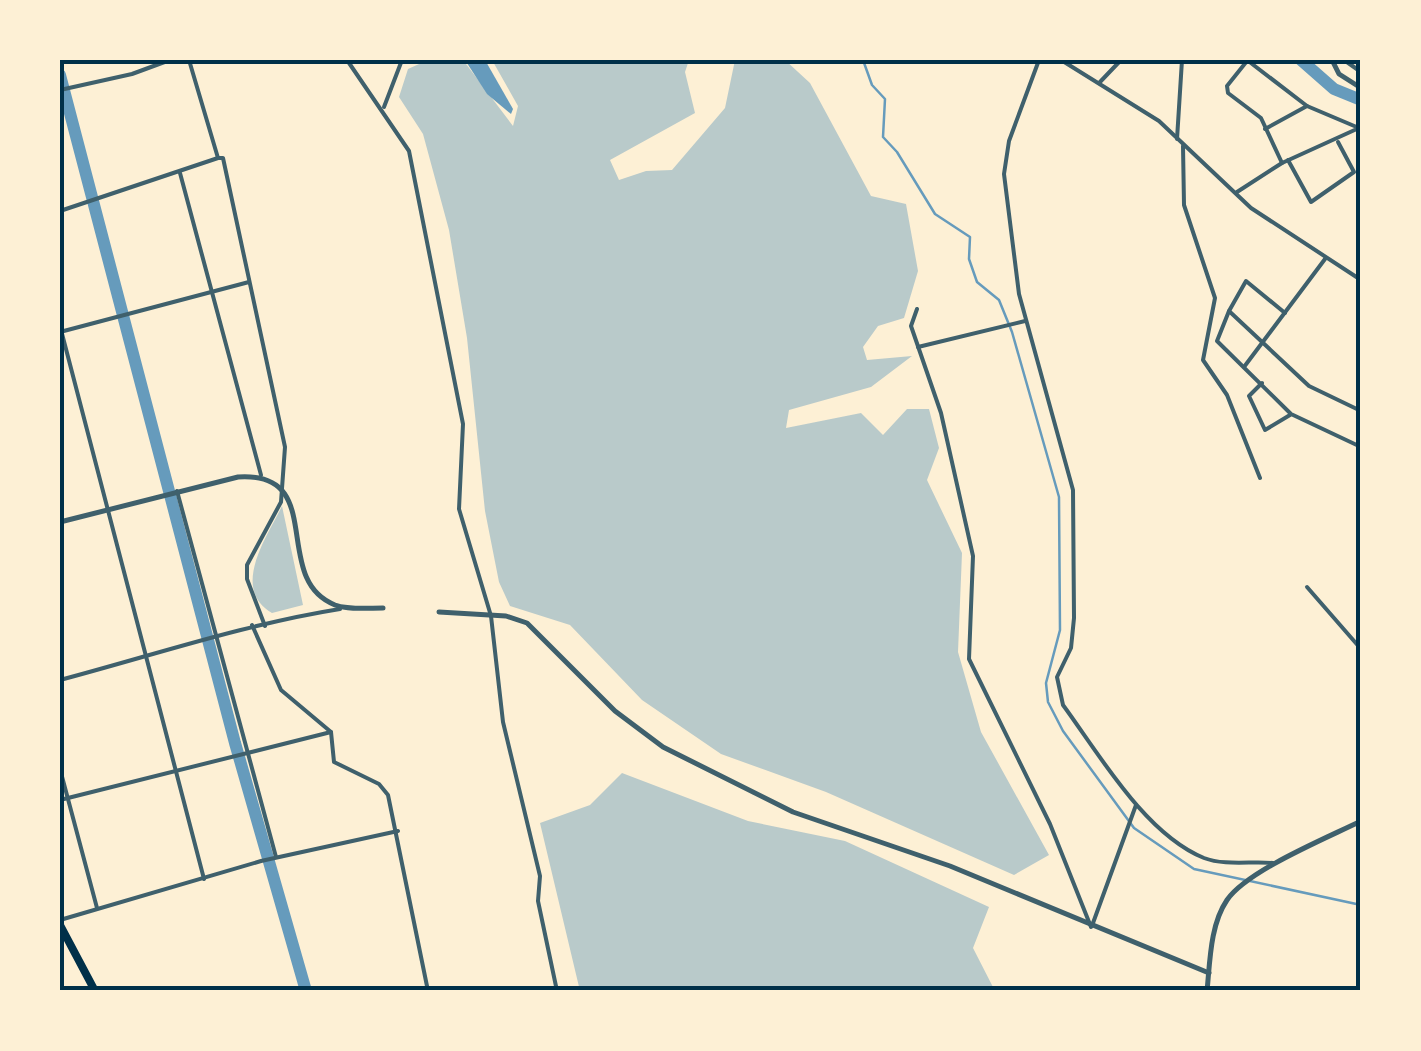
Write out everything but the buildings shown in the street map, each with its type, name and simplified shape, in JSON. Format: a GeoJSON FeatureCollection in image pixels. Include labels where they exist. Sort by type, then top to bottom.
{"type":"FeatureCollection","features":[{"type":"Feature","properties":{"kind":"highway"},"geometry":{"type":"LineString","coordinates":[[60,923],[95,991]]}},
{"type":"Feature","properties":{"kind":"street"},"geometry":{"type":"LineString","coordinates":[[60,90],[132,74],[170,60]]}},
{"type":"Feature","properties":{"kind":"street"},"geometry":{"type":"LineString","coordinates":[[189,60],[218,158]]}},
{"type":"Feature","properties":{"kind":"street"},"geometry":{"type":"LineString","coordinates":[[348,60],[408,151],[463,424],[459,508],[491,616],[503,722],[540,876],[538,901],[557,991]]}},
{"type":"Feature","properties":{"kind":"street"},"geometry":{"type":"LineString","coordinates":[[383,109],[402,60]]}},
{"type":"Feature","properties":{"kind":"street"},"geometry":{"type":"LineString","coordinates":[[1039,60],[1009,141],[1004,174],[1026,320],[1073,490],[1074,618],[1071,648],[1057,677],[1060,692],[1064,705],[1136,806],[1204,858],[1273,863]]}},
{"type":"Feature","properties":{"kind":"street"},"geometry":{"type":"LineString","coordinates":[[1061,60],[1100,82],[1177,139],[1252,208],[1361,280]]}},
{"type":"Feature","properties":{"kind":"street"},"geometry":{"type":"LineString","coordinates":[[1100,82],[1121,60]]}},
{"type":"Feature","properties":{"kind":"street"},"geometry":{"type":"LineString","coordinates":[[1177,139],[1182,60]]}},
{"type":"Feature","properties":{"kind":"street"},"geometry":{"type":"LineString","coordinates":[[1237,192],[1285,162],[1338,141],[1359,128],[1308,106],[1247,60],[1227,86],[1228,93],[1261,118],[1265,128],[1285,162],[1310,202],[1354,172],[1338,141]]}},
{"type":"Feature","properties":{"kind":"street"},"geometry":{"type":"LineString","coordinates":[[1332,60],[1338,74],[1361,88]]}},
{"type":"Feature","properties":{"kind":"street"},"geometry":{"type":"LineString","coordinates":[[1344,60],[1360,70]]}},
{"type":"Feature","properties":{"kind":"street"},"geometry":{"type":"LineString","coordinates":[[1265,128],[1308,106]]}},
{"type":"Feature","properties":{"kind":"street"},"geometry":{"type":"LineString","coordinates":[[1184,146],[1184,206],[1215,298],[1203,360],[1227,395],[1260,478]]}},
{"type":"Feature","properties":{"kind":"street"},"geometry":{"type":"LineString","coordinates":[[60,211],[222,158],[285,446],[283,490],[277,511],[247,565],[247,579],[265,626]]}},
{"type":"Feature","properties":{"kind":"street"},"geometry":{"type":"LineString","coordinates":[[180,173],[260,476]]}},
{"type":"Feature","properties":{"kind":"street"},"geometry":{"type":"LineString","coordinates":[[1244,366],[1325,258]]}},
{"type":"Feature","properties":{"kind":"street"},"geometry":{"type":"LineString","coordinates":[[1285,313],[1246,281],[1217,341],[1291,414],[1361,447]]}},
{"type":"Feature","properties":{"kind":"street"},"geometry":{"type":"LineString","coordinates":[[204,879],[60,330],[248,282]]}},
{"type":"Feature","properties":{"kind":"street"},"geometry":{"type":"LineString","coordinates":[[917,310],[911,326],[941,413],[971,544],[969,658],[1050,824],[1091,927]]}},
{"type":"Feature","properties":{"kind":"street"},"geometry":{"type":"LineString","coordinates":[[1229,311],[1310,386],[1361,412]]}},
{"type":"Feature","properties":{"kind":"street"},"geometry":{"type":"LineString","coordinates":[[918,346],[1026,320]]}},
{"type":"Feature","properties":{"kind":"street"},"geometry":{"type":"LineString","coordinates":[[1262,383],[1249,396],[1264,430],[1291,414]]}},
{"type":"Feature","properties":{"kind":"street"},"geometry":{"type":"LineString","coordinates":[[60,522],[177,491],[260,476],[283,490],[295,520],[305,578],[337,606],[382,608]]}},
{"type":"Feature","properties":{"kind":"street"},"geometry":{"type":"LineString","coordinates":[[177,491],[276,857]]}},
{"type":"Feature","properties":{"kind":"street"},"geometry":{"type":"LineString","coordinates":[[1307,587],[1361,649]]}},
{"type":"Feature","properties":{"kind":"street"},"geometry":{"type":"LineString","coordinates":[[60,680],[217,640],[252,625],[265,626],[352,607]]}},
{"type":"Feature","properties":{"kind":"street"},"geometry":{"type":"LineString","coordinates":[[439,612],[491,616],[527,624],[615,711],[662,747],[794,812],[950,866],[1208,973]]}},
{"type":"Feature","properties":{"kind":"street"},"geometry":{"type":"LineString","coordinates":[[252,625],[281,690],[331,732],[334,762],[379,784],[388,795],[428,991]]}},
{"type":"Feature","properties":{"kind":"street"},"geometry":{"type":"LineString","coordinates":[[60,800],[331,732]]}},
{"type":"Feature","properties":{"kind":"street"},"geometry":{"type":"LineString","coordinates":[[60,769],[98,908]]}},
{"type":"Feature","properties":{"kind":"street"},"geometry":{"type":"LineString","coordinates":[[1091,927],[1136,806]]}},
{"type":"Feature","properties":{"kind":"street"},"geometry":{"type":"LineString","coordinates":[[1207,991],[1211,948],[1228,897],[1273,863],[1361,821]]}},
{"type":"Feature","properties":{"kind":"street"},"geometry":{"type":"LineString","coordinates":[[60,923],[98,908],[276,857],[398,831]]}},
{"type":"Feature","properties":{"kind":"street"},"geometry":{"type":"LineString","coordinates":[[60,981],[63,991]]}},
{"type":"Feature","properties":{"kind":"shaded area"},"geometry":{"type":"Polygon","coordinates":[[[428,60],[463,60],[513,126],[518,106],[492,60],[689,60],[685,72],[695,113],[610,160],[619,180],[646,171],[672,170],[725,108],[735,60],[785,60],[810,83],[871,196],[906,204],[918,271],[904,318],[878,326],[863,347],[867,360],[912,356],[871,387],[789,410],[786,428],[861,413],[883,435],[907,409],[929,409],[939,448],[927,480],[962,553],[958,652],[981,732],[1049,855],[1014,875],[826,792],[721,754],[642,700],[570,625],[510,606],[499,582],[485,511],[467,338],[449,230],[423,134],[399,97],[408,69],[428,60]]]}},
{"type":"Feature","properties":{"kind":"shaded area"},"geometry":{"type":"Polygon","coordinates":[[[282,506],[303,605],[272,613],[260,602],[253,576],[262,546],[282,506]]]}},
{"type":"Feature","properties":{"kind":"shaded area"},"geometry":{"type":"Polygon","coordinates":[[[622,773],[748,821],[845,841],[989,907],[973,948],[995,991],[580,991],[540,823],[590,805],[622,773]]]}},
{"type":"Feature","properties":{"kind":"water"},"geometry":{"type":"Polygon","coordinates":[[[465,60],[485,60],[513,109],[511,114],[487,94],[465,60]]]}},
{"type":"Feature","properties":{"kind":"waterway"},"geometry":{"type":"LineString","coordinates":[[863,60],[872,85],[885,99],[883,137],[897,152],[935,214],[970,237],[969,259],[977,282],[999,300],[1012,332],[1059,497],[1060,630],[1046,683],[1048,702],[1063,731],[1134,828],[1194,869],[1361,905]]}},
{"type":"Feature","properties":{"kind":"waterway"},"geometry":{"type":"LineString","coordinates":[[1301,60],[1334,89],[1361,100]]}},
{"type":"Feature","properties":{"kind":"waterway"},"geometry":{"type":"LineString","coordinates":[[60,75],[235,743],[306,991]]}}]}
